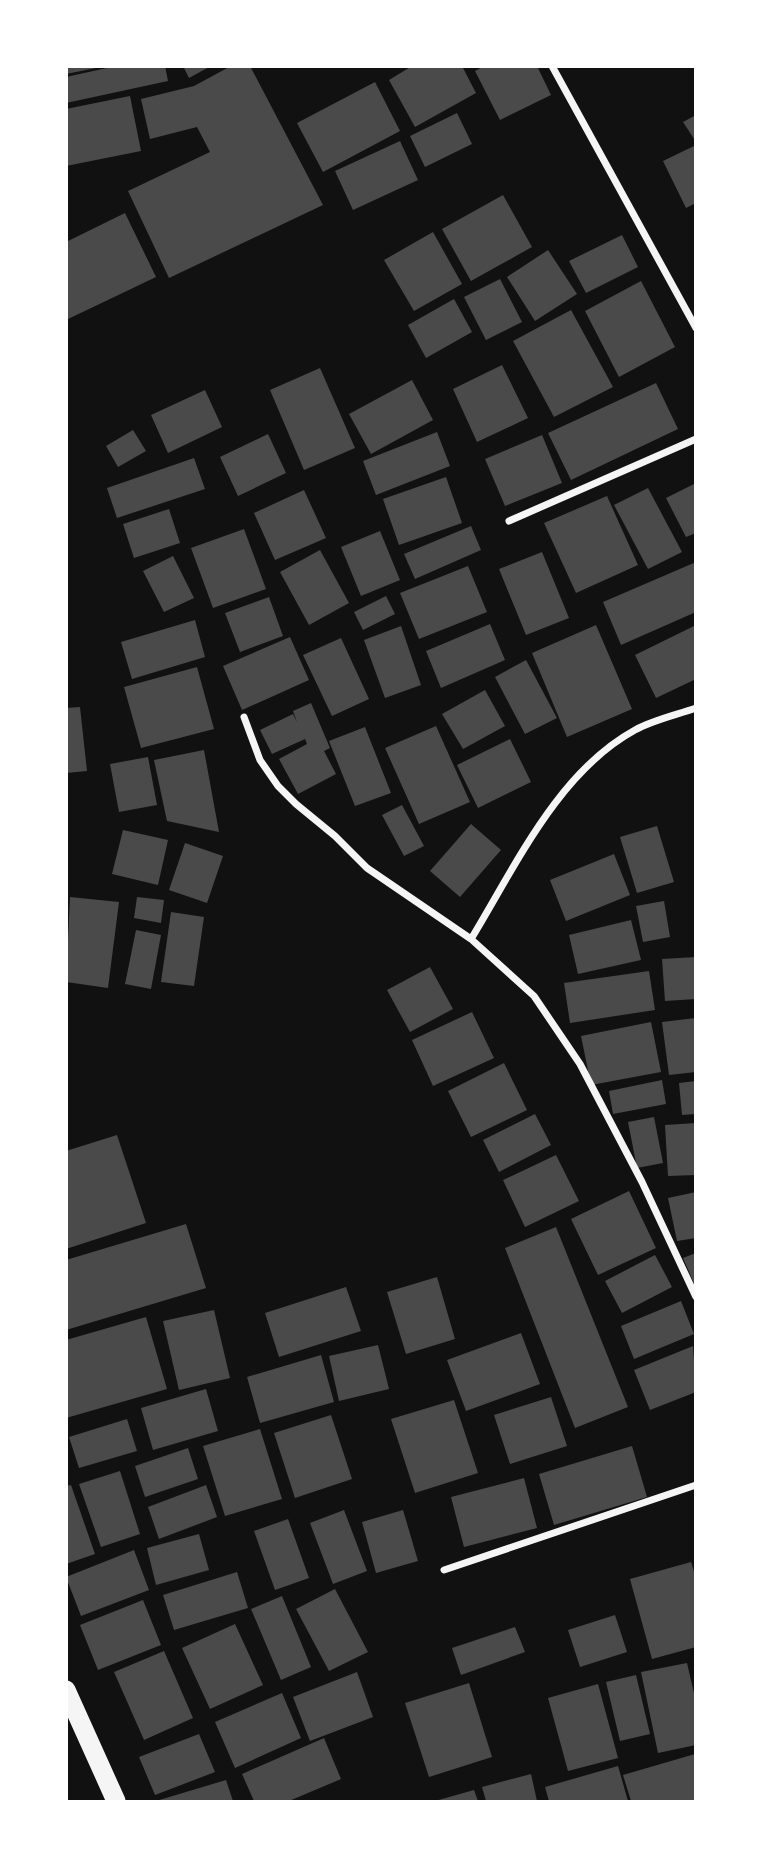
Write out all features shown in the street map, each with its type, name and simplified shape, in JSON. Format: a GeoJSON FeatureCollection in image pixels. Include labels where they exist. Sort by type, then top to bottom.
{"type":"FeatureCollection","features":[{"type":"Feature","properties":{"kind":"highway"},"geometry":{"type":"LineString","coordinates":[[66,1690],[116,1801]]}},
{"type":"Feature","properties":{"kind":"street"},"geometry":{"type":"LineString","coordinates":[[552,66],[695,328]]}},
{"type":"Feature","properties":{"kind":"street"},"geometry":{"type":"LineString","coordinates":[[509,521],[695,439]]}},
{"type":"Feature","properties":{"kind":"street"},"geometry":{"type":"LineString","coordinates":[[471,939],[549,811],[574,777],[635,730],[695,708]]}},
{"type":"Feature","properties":{"kind":"street"},"geometry":{"type":"LineString","coordinates":[[244,716],[260,761],[278,786],[296,804],[335,836],[367,868],[471,939],[534,996],[580,1064],[642,1182],[695,1297]]}},
{"type":"Feature","properties":{"kind":"street"},"geometry":{"type":"LineString","coordinates":[[444,1570],[695,1485]]}},
{"type":"Feature","properties":{"kind":"building"},"geometry":{"type":"Polygon","coordinates":[[[66,66],[96,66],[96,68],[66,74],[66,66]]]}},
{"type":"Feature","properties":{"kind":"building"},"geometry":{"type":"Polygon","coordinates":[[[116,66],[165,66],[168,81],[66,103],[66,77],[116,66]]]}},
{"type":"Feature","properties":{"kind":"building"},"geometry":{"type":"Polygon","coordinates":[[[183,66],[211,66],[189,78],[183,66]]]}},
{"type":"Feature","properties":{"kind":"building"},"geometry":{"type":"Polygon","coordinates":[[[231,66],[250,66],[323,205],[169,278],[128,191],[210,152],[197,127],[150,139],[141,99],[194,86],[231,66]]]}},
{"type":"Feature","properties":{"kind":"building"},"geometry":{"type":"Polygon","coordinates":[[[412,66],[462,66],[476,93],[415,127],[389,80],[412,66]]]}},
{"type":"Feature","properties":{"kind":"building"},"geometry":{"type":"Polygon","coordinates":[[[484,66],[537,66],[551,95],[500,120],[475,71],[484,66]]]}},
{"type":"Feature","properties":{"kind":"building"},"geometry":{"type":"Polygon","coordinates":[[[375,82],[400,131],[323,172],[297,123],[375,82]]]}},
{"type":"Feature","properties":{"kind":"building"},"geometry":{"type":"Polygon","coordinates":[[[130,96],[141,151],[66,166],[66,109],[130,96]]]}},
{"type":"Feature","properties":{"kind":"building"},"geometry":{"type":"Polygon","coordinates":[[[457,113],[472,144],[425,167],[410,136],[457,113]]]}},
{"type":"Feature","properties":{"kind":"building"},"geometry":{"type":"Polygon","coordinates":[[[696,115],[696,142],[683,122],[696,115]]]}},
{"type":"Feature","properties":{"kind":"building"},"geometry":{"type":"Polygon","coordinates":[[[400,141],[418,180],[353,210],[335,171],[400,141]]]}},
{"type":"Feature","properties":{"kind":"building"},"geometry":{"type":"Polygon","coordinates":[[[696,145],[696,203],[686,208],[663,161],[696,145]]]}},
{"type":"Feature","properties":{"kind":"building"},"geometry":{"type":"Polygon","coordinates":[[[503,195],[532,247],[471,281],[442,229],[503,195]]]}},
{"type":"Feature","properties":{"kind":"building"},"geometry":{"type":"Polygon","coordinates":[[[125,213],[156,277],[66,320],[66,242],[125,213]]]}},
{"type":"Feature","properties":{"kind":"building"},"geometry":{"type":"Polygon","coordinates":[[[433,232],[462,284],[414,311],[384,260],[433,232]]]}},
{"type":"Feature","properties":{"kind":"building"},"geometry":{"type":"Polygon","coordinates":[[[622,235],[638,267],[586,293],[569,261],[622,235]]]}},
{"type":"Feature","properties":{"kind":"building"},"geometry":{"type":"Polygon","coordinates":[[[548,250],[577,294],[535,321],[507,277],[548,250]]]}},
{"type":"Feature","properties":{"kind":"building"},"geometry":{"type":"Polygon","coordinates":[[[500,279],[522,322],[486,340],[464,297],[500,279]]]}},
{"type":"Feature","properties":{"kind":"building"},"geometry":{"type":"Polygon","coordinates":[[[641,281],[675,347],[619,377],[585,311],[641,281]]]}},
{"type":"Feature","properties":{"kind":"building"},"geometry":{"type":"Polygon","coordinates":[[[454,299],[472,332],[426,358],[408,325],[454,299]]]}},
{"type":"Feature","properties":{"kind":"building"},"geometry":{"type":"Polygon","coordinates":[[[571,310],[613,387],[554,417],[513,341],[571,310]]]}},
{"type":"Feature","properties":{"kind":"building"},"geometry":{"type":"Polygon","coordinates":[[[502,365],[528,418],[477,442],[453,389],[502,365]]]}},
{"type":"Feature","properties":{"kind":"building"},"geometry":{"type":"Polygon","coordinates":[[[320,368],[355,448],[304,470],[270,390],[320,368]]]}},
{"type":"Feature","properties":{"kind":"building"},"geometry":{"type":"Polygon","coordinates":[[[412,380],[433,420],[371,454],[349,414],[412,380]]]}},
{"type":"Feature","properties":{"kind":"building"},"geometry":{"type":"Polygon","coordinates":[[[656,383],[678,429],[571,480],[548,433],[656,383]]]}},
{"type":"Feature","properties":{"kind":"building"},"geometry":{"type":"Polygon","coordinates":[[[205,390],[222,427],[168,453],[151,415],[205,390]]]}},
{"type":"Feature","properties":{"kind":"building"},"geometry":{"type":"Polygon","coordinates":[[[133,430],[146,451],[118,467],[106,446],[133,430]]]}},
{"type":"Feature","properties":{"kind":"building"},"geometry":{"type":"Polygon","coordinates":[[[437,432],[450,466],[376,495],[363,461],[437,432]]]}},
{"type":"Feature","properties":{"kind":"building"},"geometry":{"type":"Polygon","coordinates":[[[268,434],[286,473],[238,496],[220,457],[268,434]]]}},
{"type":"Feature","properties":{"kind":"building"},"geometry":{"type":"Polygon","coordinates":[[[542,435],[562,483],[505,506],[485,459],[542,435]]]}},
{"type":"Feature","properties":{"kind":"building"},"geometry":{"type":"Polygon","coordinates":[[[194,458],[205,489],[117,518],[107,488],[194,458]]]}},
{"type":"Feature","properties":{"kind":"building"},"geometry":{"type":"Polygon","coordinates":[[[446,477],[462,523],[399,545],[383,499],[446,477]]]}},
{"type":"Feature","properties":{"kind":"building"},"geometry":{"type":"Polygon","coordinates":[[[694,484],[696,533],[686,537],[666,498],[694,484]]]}},
{"type":"Feature","properties":{"kind":"building"},"geometry":{"type":"Polygon","coordinates":[[[648,488],[682,552],[648,569],[614,505],[648,488]]]}},
{"type":"Feature","properties":{"kind":"building"},"geometry":{"type":"Polygon","coordinates":[[[304,490],[326,538],[275,560],[254,513],[304,490]]]}},
{"type":"Feature","properties":{"kind":"building"},"geometry":{"type":"Polygon","coordinates":[[[607,496],[638,565],[576,593],[544,523],[607,496]]]}},
{"type":"Feature","properties":{"kind":"building"},"geometry":{"type":"Polygon","coordinates":[[[169,509],[180,543],[134,558],[123,524],[169,509]]]}},
{"type":"Feature","properties":{"kind":"building"},"geometry":{"type":"Polygon","coordinates":[[[471,526],[481,550],[415,579],[404,554],[471,526]]]}},
{"type":"Feature","properties":{"kind":"building"},"geometry":{"type":"Polygon","coordinates":[[[244,529],[266,589],[213,608],[191,548],[244,529]]]}},
{"type":"Feature","properties":{"kind":"building"},"geometry":{"type":"Polygon","coordinates":[[[380,531],[400,580],[361,596],[341,547],[380,531]]]}},
{"type":"Feature","properties":{"kind":"building"},"geometry":{"type":"Polygon","coordinates":[[[320,550],[349,603],[309,625],[280,572],[320,550]]]}},
{"type":"Feature","properties":{"kind":"building"},"geometry":{"type":"Polygon","coordinates":[[[542,552],[569,618],[526,635],[499,569],[542,552]]]}},
{"type":"Feature","properties":{"kind":"building"},"geometry":{"type":"Polygon","coordinates":[[[173,556],[194,598],[164,612],[143,571],[173,556]]]}},
{"type":"Feature","properties":{"kind":"building"},"geometry":{"type":"Polygon","coordinates":[[[696,562],[696,612],[621,645],[603,602],[696,562]]]}},
{"type":"Feature","properties":{"kind":"building"},"geometry":{"type":"Polygon","coordinates":[[[468,566],[487,612],[419,639],[400,593],[468,566]]]}},
{"type":"Feature","properties":{"kind":"building"},"geometry":{"type":"Polygon","coordinates":[[[386,596],[395,614],[363,630],[354,612],[386,596]]]}},
{"type":"Feature","properties":{"kind":"building"},"geometry":{"type":"Polygon","coordinates":[[[269,597],[283,636],[240,652],[225,613],[269,597]]]}},
{"type":"Feature","properties":{"kind":"building"},"geometry":{"type":"Polygon","coordinates":[[[195,620],[205,657],[132,679],[121,642],[195,620]]]}},
{"type":"Feature","properties":{"kind":"building"},"geometry":{"type":"Polygon","coordinates":[[[490,624],[505,660],[441,688],[426,651],[490,624]]]}},
{"type":"Feature","properties":{"kind":"building"},"geometry":{"type":"Polygon","coordinates":[[[596,625],[632,709],[567,737],[532,653],[596,625]]]}},
{"type":"Feature","properties":{"kind":"building"},"geometry":{"type":"Polygon","coordinates":[[[696,625],[696,679],[656,698],[635,655],[696,625]]]}},
{"type":"Feature","properties":{"kind":"building"},"geometry":{"type":"Polygon","coordinates":[[[401,626],[421,685],[385,698],[364,640],[401,626]]]}},
{"type":"Feature","properties":{"kind":"building"},"geometry":{"type":"Polygon","coordinates":[[[290,637],[309,680],[242,710],[223,666],[290,637]]]}},
{"type":"Feature","properties":{"kind":"building"},"geometry":{"type":"Polygon","coordinates":[[[341,638],[369,699],[332,716],[303,655],[341,638]]]}},
{"type":"Feature","properties":{"kind":"building"},"geometry":{"type":"Polygon","coordinates":[[[526,660],[557,718],[525,734],[495,677],[526,660]]]}},
{"type":"Feature","properties":{"kind":"building"},"geometry":{"type":"Polygon","coordinates":[[[197,667],[214,729],[141,748],[124,687],[197,667]]]}},
{"type":"Feature","properties":{"kind":"building"},"geometry":{"type":"Polygon","coordinates":[[[485,690],[505,726],[463,749],[442,714],[485,690]]]}},
{"type":"Feature","properties":{"kind":"building"},"geometry":{"type":"Polygon","coordinates":[[[311,703],[330,748],[324,751],[336,774],[298,794],[279,759],[307,744],[305,739],[272,754],[260,730],[293,714],[297,722],[293,711],[311,703]]]}},
{"type":"Feature","properties":{"kind":"building"},"geometry":{"type":"Polygon","coordinates":[[[80,707],[87,771],[66,773],[66,708],[80,707]]]}},
{"type":"Feature","properties":{"kind":"building"},"geometry":{"type":"Polygon","coordinates":[[[436,726],[470,802],[419,824],[385,748],[436,726]]]}},
{"type":"Feature","properties":{"kind":"building"},"geometry":{"type":"Polygon","coordinates":[[[365,727],[391,793],[355,806],[329,741],[365,727]]]}},
{"type":"Feature","properties":{"kind":"building"},"geometry":{"type":"Polygon","coordinates":[[[510,739],[531,782],[478,808],[457,765],[510,739]]]}},
{"type":"Feature","properties":{"kind":"building"},"geometry":{"type":"Polygon","coordinates":[[[204,750],[219,832],[167,821],[154,760],[204,750]]]}},
{"type":"Feature","properties":{"kind":"building"},"geometry":{"type":"Polygon","coordinates":[[[148,757],[157,805],[119,812],[110,764],[148,757]]]}},
{"type":"Feature","properties":{"kind":"building"},"geometry":{"type":"Polygon","coordinates":[[[402,805],[424,846],[404,856],[382,815],[402,805]]]}},
{"type":"Feature","properties":{"kind":"building"},"geometry":{"type":"Polygon","coordinates":[[[471,824],[501,850],[460,897],[430,871],[471,824]]]}},
{"type":"Feature","properties":{"kind":"building"},"geometry":{"type":"Polygon","coordinates":[[[657,826],[674,882],[637,893],[620,837],[657,826]]]}},
{"type":"Feature","properties":{"kind":"building"},"geometry":{"type":"Polygon","coordinates":[[[123,830],[168,840],[158,885],[112,874],[123,830]]]}},
{"type":"Feature","properties":{"kind":"building"},"geometry":{"type":"Polygon","coordinates":[[[185,843],[223,856],[207,903],[169,890],[185,843]]]}},
{"type":"Feature","properties":{"kind":"building"},"geometry":{"type":"Polygon","coordinates":[[[614,854],[630,895],[566,921],[550,880],[614,854]]]}},
{"type":"Feature","properties":{"kind":"building"},"geometry":{"type":"Polygon","coordinates":[[[70,897],[119,902],[108,988],[66,982],[70,897]]]}},
{"type":"Feature","properties":{"kind":"building"},"geometry":{"type":"Polygon","coordinates":[[[137,897],[164,900],[161,923],[134,918],[137,897]]]}},
{"type":"Feature","properties":{"kind":"building"},"geometry":{"type":"Polygon","coordinates":[[[664,901],[670,937],[643,942],[636,906],[664,901]]]}},
{"type":"Feature","properties":{"kind":"building"},"geometry":{"type":"Polygon","coordinates":[[[171,912],[204,917],[194,986],[161,982],[171,912]]]}},
{"type":"Feature","properties":{"kind":"building"},"geometry":{"type":"Polygon","coordinates":[[[631,920],[641,960],[578,974],[569,935],[631,920]]]}},
{"type":"Feature","properties":{"kind":"building"},"geometry":{"type":"Polygon","coordinates":[[[136,930],[161,935],[151,989],[125,984],[136,930]]]}},
{"type":"Feature","properties":{"kind":"building"},"geometry":{"type":"Polygon","coordinates":[[[696,957],[696,999],[665,1001],[662,959],[696,957]]]}},
{"type":"Feature","properties":{"kind":"building"},"geometry":{"type":"Polygon","coordinates":[[[430,967],[453,1009],[410,1032],[387,990],[430,967]]]}},
{"type":"Feature","properties":{"kind":"building"},"geometry":{"type":"Polygon","coordinates":[[[649,971],[655,1010],[570,1023],[564,983],[649,971]]]}},
{"type":"Feature","properties":{"kind":"building"},"geometry":{"type":"Polygon","coordinates":[[[472,1012],[494,1058],[433,1086],[412,1040],[472,1012]]]}},
{"type":"Feature","properties":{"kind":"building"},"geometry":{"type":"Polygon","coordinates":[[[696,1018],[696,1072],[669,1075],[662,1022],[696,1018]]]}},
{"type":"Feature","properties":{"kind":"building"},"geometry":{"type":"Polygon","coordinates":[[[651,1022],[661,1072],[591,1085],[581,1036],[651,1022]]]}},
{"type":"Feature","properties":{"kind":"building"},"geometry":{"type":"Polygon","coordinates":[[[504,1063],[527,1110],[471,1137],[448,1091],[504,1063]]]}},
{"type":"Feature","properties":{"kind":"building"},"geometry":{"type":"Polygon","coordinates":[[[662,1080],[666,1104],[613,1114],[609,1091],[662,1080]]]}},
{"type":"Feature","properties":{"kind":"building"},"geometry":{"type":"Polygon","coordinates":[[[696,1081],[696,1114],[682,1115],[679,1083],[696,1081]]]}},
{"type":"Feature","properties":{"kind":"building"},"geometry":{"type":"Polygon","coordinates":[[[535,1114],[551,1145],[499,1172],[483,1140],[535,1114]]]}},
{"type":"Feature","properties":{"kind":"building"},"geometry":{"type":"Polygon","coordinates":[[[654,1117],[663,1163],[637,1168],[628,1122],[654,1117]]]}},
{"type":"Feature","properties":{"kind":"building"},"geometry":{"type":"Polygon","coordinates":[[[696,1123],[696,1175],[668,1176],[665,1125],[696,1123]]]}},
{"type":"Feature","properties":{"kind":"building"},"geometry":{"type":"Polygon","coordinates":[[[117,1135],[146,1223],[66,1249],[66,1151],[117,1135]]]}},
{"type":"Feature","properties":{"kind":"building"},"geometry":{"type":"Polygon","coordinates":[[[556,1155],[579,1201],[525,1227],[503,1180],[556,1155]]]}},
{"type":"Feature","properties":{"kind":"building"},"geometry":{"type":"Polygon","coordinates":[[[629,1191],[656,1248],[598,1275],[571,1219],[629,1191]]]}},
{"type":"Feature","properties":{"kind":"building"},"geometry":{"type":"Polygon","coordinates":[[[696,1192],[696,1238],[677,1241],[668,1198],[696,1192]]]}},
{"type":"Feature","properties":{"kind":"building"},"geometry":{"type":"Polygon","coordinates":[[[186,1224],[206,1288],[66,1330],[66,1260],[186,1224]]]}},
{"type":"Feature","properties":{"kind":"building"},"geometry":{"type":"Polygon","coordinates":[[[556,1227],[628,1407],[575,1428],[505,1248],[556,1227]]]}},
{"type":"Feature","properties":{"kind":"building"},"geometry":{"type":"Polygon","coordinates":[[[696,1253],[696,1288],[683,1258],[696,1253]]]}},
{"type":"Feature","properties":{"kind":"building"},"geometry":{"type":"Polygon","coordinates":[[[655,1255],[672,1287],[622,1313],[605,1281],[655,1255]]]}},
{"type":"Feature","properties":{"kind":"building"},"geometry":{"type":"Polygon","coordinates":[[[437,1277],[455,1339],[406,1354],[387,1292],[437,1277]]]}},
{"type":"Feature","properties":{"kind":"building"},"geometry":{"type":"Polygon","coordinates":[[[346,1287],[361,1331],[279,1357],[265,1313],[346,1287]]]}},
{"type":"Feature","properties":{"kind":"building"},"geometry":{"type":"Polygon","coordinates":[[[681,1301],[694,1334],[634,1359],[621,1326],[681,1301]]]}},
{"type":"Feature","properties":{"kind":"building"},"geometry":{"type":"Polygon","coordinates":[[[214,1310],[230,1378],[179,1390],[163,1321],[214,1310]]]}},
{"type":"Feature","properties":{"kind":"building"},"geometry":{"type":"Polygon","coordinates":[[[146,1317],[167,1389],[66,1418],[66,1340],[146,1317]]]}},
{"type":"Feature","properties":{"kind":"building"},"geometry":{"type":"Polygon","coordinates":[[[521,1333],[540,1384],[466,1411],[447,1360],[521,1333]]]}},
{"type":"Feature","properties":{"kind":"building"},"geometry":{"type":"Polygon","coordinates":[[[378,1345],[389,1389],[339,1401],[329,1356],[378,1345]]]}},
{"type":"Feature","properties":{"kind":"building"},"geometry":{"type":"Polygon","coordinates":[[[693,1346],[696,1392],[650,1410],[634,1370],[693,1346]]]}},
{"type":"Feature","properties":{"kind":"building"},"geometry":{"type":"Polygon","coordinates":[[[321,1355],[334,1402],[260,1423],[247,1377],[321,1355]]]}},
{"type":"Feature","properties":{"kind":"building"},"geometry":{"type":"Polygon","coordinates":[[[206,1389],[218,1431],[153,1450],[141,1408],[206,1389]]]}},
{"type":"Feature","properties":{"kind":"building"},"geometry":{"type":"Polygon","coordinates":[[[551,1397],[567,1446],[510,1464],[494,1415],[551,1397]]]}},
{"type":"Feature","properties":{"kind":"building"},"geometry":{"type":"Polygon","coordinates":[[[454,1400],[478,1473],[415,1493],[391,1419],[454,1400]]]}},
{"type":"Feature","properties":{"kind":"building"},"geometry":{"type":"Polygon","coordinates":[[[331,1415],[352,1479],[295,1498],[274,1433],[331,1415]]]}},
{"type":"Feature","properties":{"kind":"building"},"geometry":{"type":"Polygon","coordinates":[[[127,1419],[137,1451],[79,1468],[69,1437],[127,1419]]]}},
{"type":"Feature","properties":{"kind":"building"},"geometry":{"type":"Polygon","coordinates":[[[260,1429],[282,1499],[225,1516],[203,1446],[260,1429]]]}},
{"type":"Feature","properties":{"kind":"building"},"geometry":{"type":"Polygon","coordinates":[[[632,1446],[647,1497],[554,1525],[539,1474],[632,1446]]]}},
{"type":"Feature","properties":{"kind":"building"},"geometry":{"type":"Polygon","coordinates":[[[188,1448],[198,1479],[145,1497],[135,1466],[188,1448]]]}},
{"type":"Feature","properties":{"kind":"building"},"geometry":{"type":"Polygon","coordinates":[[[120,1471],[140,1534],[101,1547],[79,1484],[120,1471]]]}},
{"type":"Feature","properties":{"kind":"building"},"geometry":{"type":"Polygon","coordinates":[[[524,1478],[537,1528],[464,1547],[451,1497],[524,1478]]]}},
{"type":"Feature","properties":{"kind":"building"},"geometry":{"type":"Polygon","coordinates":[[[71,1485],[95,1554],[66,1564],[66,1486],[71,1485]]]}},
{"type":"Feature","properties":{"kind":"building"},"geometry":{"type":"Polygon","coordinates":[[[206,1485],[217,1517],[159,1539],[148,1507],[206,1485]]]}},
{"type":"Feature","properties":{"kind":"building"},"geometry":{"type":"Polygon","coordinates":[[[344,1510],[367,1571],[333,1584],[310,1523],[344,1510]]]}},
{"type":"Feature","properties":{"kind":"building"},"geometry":{"type":"Polygon","coordinates":[[[403,1510],[418,1561],[376,1573],[362,1522],[403,1510]]]}},
{"type":"Feature","properties":{"kind":"building"},"geometry":{"type":"Polygon","coordinates":[[[288,1519],[309,1578],[275,1590],[254,1531],[288,1519]]]}},
{"type":"Feature","properties":{"kind":"building"},"geometry":{"type":"Polygon","coordinates":[[[199,1534],[209,1570],[156,1585],[147,1548],[199,1534]]]}},
{"type":"Feature","properties":{"kind":"building"},"geometry":{"type":"Polygon","coordinates":[[[134,1550],[149,1590],[81,1616],[66,1577],[134,1550]]]}},
{"type":"Feature","properties":{"kind":"building"},"geometry":{"type":"Polygon","coordinates":[[[691,1562],[696,1578],[696,1647],[652,1659],[630,1579],[691,1562]]]}},
{"type":"Feature","properties":{"kind":"building"},"geometry":{"type":"Polygon","coordinates":[[[237,1572],[248,1608],[174,1630],[163,1595],[237,1572]]]}},
{"type":"Feature","properties":{"kind":"building"},"geometry":{"type":"Polygon","coordinates":[[[335,1589],[368,1652],[329,1671],[296,1609],[335,1589]]]}},
{"type":"Feature","properties":{"kind":"building"},"geometry":{"type":"Polygon","coordinates":[[[282,1596],[311,1667],[281,1680],[251,1609],[282,1596]]]}},
{"type":"Feature","properties":{"kind":"building"},"geometry":{"type":"Polygon","coordinates":[[[143,1600],[161,1645],[98,1670],[80,1625],[143,1600]]]}},
{"type":"Feature","properties":{"kind":"building"},"geometry":{"type":"Polygon","coordinates":[[[615,1615],[627,1652],[580,1667],[568,1630],[615,1615]]]}},
{"type":"Feature","properties":{"kind":"building"},"geometry":{"type":"Polygon","coordinates":[[[235,1624],[263,1685],[210,1709],[182,1648],[235,1624]]]}},
{"type":"Feature","properties":{"kind":"building"},"geometry":{"type":"Polygon","coordinates":[[[515,1627],[525,1652],[461,1675],[452,1648],[515,1627]]]}},
{"type":"Feature","properties":{"kind":"building"},"geometry":{"type":"Polygon","coordinates":[[[164,1651],[193,1718],[144,1740],[114,1672],[164,1651]]]}},
{"type":"Feature","properties":{"kind":"building"},"geometry":{"type":"Polygon","coordinates":[[[687,1663],[696,1702],[696,1745],[658,1753],[641,1672],[687,1663]]]}},
{"type":"Feature","properties":{"kind":"building"},"geometry":{"type":"Polygon","coordinates":[[[357,1672],[373,1717],[310,1741],[293,1697],[357,1672]]]}},
{"type":"Feature","properties":{"kind":"building"},"geometry":{"type":"Polygon","coordinates":[[[636,1675],[650,1734],[620,1741],[606,1682],[636,1675]]]}},
{"type":"Feature","properties":{"kind":"building"},"geometry":{"type":"Polygon","coordinates":[[[469,1683],[492,1757],[429,1777],[405,1703],[469,1683]]]}},
{"type":"Feature","properties":{"kind":"building"},"geometry":{"type":"Polygon","coordinates":[[[598,1684],[618,1758],[568,1771],[548,1698],[598,1684]]]}},
{"type":"Feature","properties":{"kind":"building"},"geometry":{"type":"Polygon","coordinates":[[[282,1693],[301,1738],[235,1768],[215,1722],[282,1693]]]}},
{"type":"Feature","properties":{"kind":"building"},"geometry":{"type":"Polygon","coordinates":[[[199,1734],[215,1772],[155,1795],[139,1757],[199,1734]]]}},
{"type":"Feature","properties":{"kind":"building"},"geometry":{"type":"Polygon","coordinates":[[[324,1738],[341,1779],[289,1801],[254,1801],[242,1774],[324,1738]]]}},
{"type":"Feature","properties":{"kind":"building"},"geometry":{"type":"Polygon","coordinates":[[[695,1754],[696,1801],[631,1801],[623,1775],[695,1754]]]}},
{"type":"Feature","properties":{"kind":"building"},"geometry":{"type":"Polygon","coordinates":[[[618,1766],[628,1801],[549,1801],[545,1787],[618,1766]]]}},
{"type":"Feature","properties":{"kind":"building"},"geometry":{"type":"Polygon","coordinates":[[[531,1774],[537,1801],[486,1801],[482,1787],[531,1774]]]}},
{"type":"Feature","properties":{"kind":"building"},"geometry":{"type":"Polygon","coordinates":[[[226,1780],[233,1801],[156,1801],[226,1780]]]}},
{"type":"Feature","properties":{"kind":"building"},"geometry":{"type":"Polygon","coordinates":[[[474,1790],[478,1801],[435,1801],[474,1790]]]}}]}
